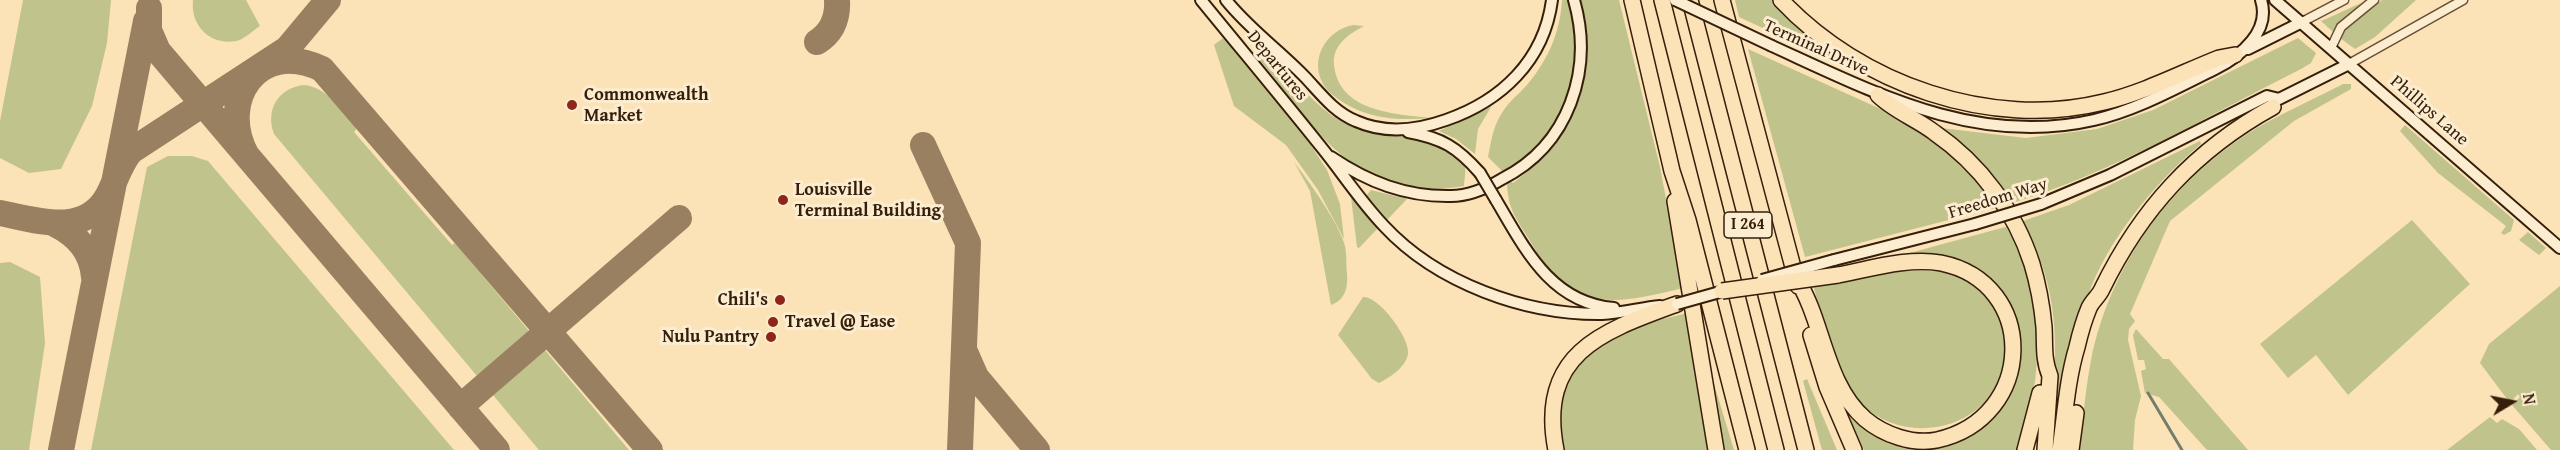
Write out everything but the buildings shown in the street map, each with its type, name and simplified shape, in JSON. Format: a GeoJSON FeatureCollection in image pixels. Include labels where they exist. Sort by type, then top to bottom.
{"type":"FeatureCollection","features":[{"type":"Feature","properties":{"kind":"highway"},"geometry":{"type":"LineString","coordinates":[[1632,0],[1672,171],[1688,220],[1746,450]]}},
{"type":"Feature","properties":{"kind":"highway","name":"I 264"},"geometry":{"type":"LineString","coordinates":[[1662,0],[1776,450]]}},
{"type":"Feature","properties":{"kind":"highway","name":"I 264"},"geometry":{"type":"LineString","coordinates":[[1690,0],[1806,450]]}},
{"type":"Feature","properties":{"kind":"highway"},"geometry":{"type":"LineString","coordinates":[[1722,0],[1823,377],[1854,450]]}},
{"type":"Feature","properties":{"kind":"highway"},"geometry":{"type":"LineString","coordinates":[[1781,0],[1819,34],[1871,67],[1916,88],[1956,100],[1996,108],[2052,110],[2103,103],[2219,58],[2235,55]]}},
{"type":"Feature","properties":{"kind":"highway"},"geometry":{"type":"LineString","coordinates":[[1878,95],[1888,105],[1947,141],[1977,169],[2008,210],[2026,247],[2037,281],[2043,314],[2046,367],[2036,416],[2025,450]]}},
{"type":"Feature","properties":{"kind":"highway"},"geometry":{"type":"LineString","coordinates":[[2060,450],[2076,350],[2090,305],[2100,293],[2133,231],[2175,179],[2227,135],[2276,103]]}},
{"type":"Feature","properties":{"kind":"highway"},"geometry":{"type":"LineString","coordinates":[[1672,171],[1677,223],[1716,450]]}},
{"type":"Feature","properties":{"kind":"highway"},"geometry":{"type":"LineString","coordinates":[[1722,291],[1836,267],[1928,262],[1966,272],[1985,286],[2006,314],[2013,351],[2006,386],[2000,400],[1983,418],[1963,432],[1931,441],[1897,437],[1867,420],[1849,400],[1833,371],[1808,297],[1796,278]]}},
{"type":"Feature","properties":{"kind":"highway"},"geometry":{"type":"LineString","coordinates":[[2072,450],[2083,362],[2100,293]]}},
{"type":"Feature","properties":{"kind":"highway"},"geometry":{"type":"LineString","coordinates":[[1556,450],[1553,433],[1555,400],[1566,371],[1579,353],[1609,330],[1677,304]]}},
{"type":"Feature","properties":{"kind":"highway"},"geometry":{"type":"LineString","coordinates":[[1805,314],[1820,391],[1843,450]]}},
{"type":"Feature","properties":{"kind":"highway"},"geometry":{"type":"LineString","coordinates":[[2045,450],[2050,376],[2046,367]]}},
{"type":"Feature","properties":{"kind":"main road","name":"Departures"},"geometry":{"type":"LineString","coordinates":[[1202,0],[1326,153],[1347,183],[1386,228],[1418,255],[1452,276],[1500,297],[1534,307],[1600,314],[1635,308]]}},
{"type":"Feature","properties":{"kind":"main road"},"geometry":{"type":"LineString","coordinates":[[1226,0],[1242,19],[1335,109],[1358,122],[1435,138],[1461,152],[1480,173],[1537,265],[1560,290],[1596,305],[1635,308],[1677,304],[1722,291]]}},
{"type":"Feature","properties":{"kind":"main road"},"geometry":{"type":"LineString","coordinates":[[1393,129],[1429,126],[1470,112],[1500,93],[1533,55],[1546,25],[1552,0]]}},
{"type":"Feature","properties":{"kind":"main road"},"geometry":{"type":"LineString","coordinates":[[1326,153],[1366,178],[1419,195],[1450,196],[1469,193],[1484,189],[1516,172],[1536,156],[1554,135],[1574,95],[1580,72],[1582,41],[1574,0]]}},
{"type":"Feature","properties":{"kind":"main road","name":"Terminal Drive"},"geometry":{"type":"LineString","coordinates":[[1674,0],[1878,95],[1926,112],[1976,124],[2027,128],[2062,126],[2095,120],[2144,104],[2222,66],[2235,55]]}},
{"type":"Feature","properties":{"kind":"main road"},"geometry":{"type":"LineString","coordinates":[[2235,55],[2258,34],[2264,20],[2261,0]]}},
{"type":"Feature","properties":{"kind":"main road","name":"Phillips Lane"},"geometry":{"type":"LineString","coordinates":[[2276,0],[2560,248]]}},
{"type":"Feature","properties":{"kind":"main road"},"geometry":{"type":"LineString","coordinates":[[2235,55],[2302,22]]}},
{"type":"Feature","properties":{"kind":"main road","name":"Freedom Way"},"geometry":{"type":"LineString","coordinates":[[1836,267],[2041,204],[2110,175],[2267,96],[2276,103],[2349,64]]}},
{"type":"Feature","properties":{"kind":"street"},"geometry":{"type":"LineString","coordinates":[[2302,22],[2344,0]]}},
{"type":"Feature","properties":{"kind":"street"},"geometry":{"type":"LineString","coordinates":[[2331,48],[2341,27],[2374,0]]}},
{"type":"Feature","properties":{"kind":"street"},"geometry":{"type":"LineString","coordinates":[[2349,64],[2463,0]]}},
{"type":"Feature","properties":{"kind":"green space"},"geometry":{"type":"Polygon","coordinates":[[[23,0],[111,0],[107,43],[92,106],[61,169],[29,173],[0,158],[0,121],[23,0]]]}},
{"type":"Feature","properties":{"kind":"green space"},"geometry":{"type":"Polygon","coordinates":[[[193,0],[246,0],[260,26],[239,40],[227,42],[210,37],[198,25],[193,0]]]}},
{"type":"Feature","properties":{"kind":"green space"},"geometry":{"type":"Polygon","coordinates":[[[1562,0],[1569,0],[1575,51],[1566,98],[1557,120],[1543,140],[1525,157],[1503,172],[1488,157],[1494,129],[1504,109],[1527,85],[1547,56],[1559,24],[1562,0]]]}},
{"type":"Feature","properties":{"kind":"green space"},"geometry":{"type":"Polygon","coordinates":[[[1579,0],[1619,0],[1660,167],[1683,288],[1614,300],[1595,298],[1578,292],[1561,281],[1546,264],[1511,207],[1507,183],[1511,181],[1513,183],[1534,166],[1565,125],[1576,102],[1585,52],[1584,26],[1579,0]]]}},
{"type":"Feature","properties":{"kind":"green space"},"geometry":{"type":"Polygon","coordinates":[[[1735,0],[1777,0],[1820,38],[1964,108],[1964,111],[1915,98],[1739,17],[1735,0]]]}},
{"type":"Feature","properties":{"kind":"green space"},"geometry":{"type":"Polygon","coordinates":[[[2382,0],[2416,0],[2375,37],[2355,49],[2340,38],[2344,30],[2382,0]]]}},
{"type":"Feature","properties":{"kind":"green space"},"geometry":{"type":"Polygon","coordinates":[[[2361,3],[2333,32],[2321,21],[2326,19],[2361,3]]]}},
{"type":"Feature","properties":{"kind":"green space"},"geometry":{"type":"Polygon","coordinates":[[[1353,25],[1364,26],[1343,41],[1334,58],[1338,81],[1346,93],[1371,108],[1402,115],[1432,118],[1395,119],[1369,114],[1345,103],[1326,88],[1319,74],[1319,55],[1328,39],[1335,33],[1353,25]]]}},
{"type":"Feature","properties":{"kind":"green space"},"geometry":{"type":"Polygon","coordinates":[[[1223,38],[1310,144],[1327,170],[1340,204],[1344,239],[1318,190],[1286,145],[1234,106],[1214,45],[1223,38]]]}},
{"type":"Feature","properties":{"kind":"green space"},"geometry":{"type":"Polygon","coordinates":[[[2298,38],[2316,53],[2311,63],[2301,69],[2123,160],[2050,191],[2012,203],[1941,128],[2026,138],[2097,129],[2153,110],[2298,38]]]}},
{"type":"Feature","properties":{"kind":"green space"},"geometry":{"type":"Polygon","coordinates":[[[1748,49],[1916,125],[1961,160],[1999,207],[1805,257],[1748,49]]]}},
{"type":"Feature","properties":{"kind":"green space"},"geometry":{"type":"Polygon","coordinates":[[[1269,54],[1314,100],[1344,123],[1357,128],[1430,142],[1446,148],[1458,157],[1465,168],[1464,186],[1426,189],[1394,184],[1366,172],[1342,155],[1319,134],[1256,55],[1269,54]]]}},
{"type":"Feature","properties":{"kind":"green space"},"geometry":{"type":"Polygon","coordinates":[[[2343,84],[2351,84],[2351,89],[2294,121],[2170,221],[2130,314],[2135,321],[2129,329],[2128,340],[2141,396],[2135,420],[2133,450],[2080,450],[2088,375],[2102,319],[2128,261],[2145,234],[2185,185],[2234,143],[2273,119],[2343,84]]]}},
{"type":"Feature","properties":{"kind":"green space"},"geometry":{"type":"Polygon","coordinates":[[[304,85],[321,90],[340,107],[357,128],[354,132],[452,245],[455,243],[629,450],[539,450],[274,134],[271,117],[276,102],[287,91],[304,85]]]}},
{"type":"Feature","properties":{"kind":"green space"},"geometry":{"type":"Polygon","coordinates":[[[1491,107],[1478,129],[1475,154],[1456,139],[1439,131],[1491,107]]]}},
{"type":"Feature","properties":{"kind":"green space"},"geometry":{"type":"Polygon","coordinates":[[[2405,125],[2514,220],[2511,231],[2504,235],[2501,233],[2506,226],[2438,173],[2400,131],[2405,125]]]}},
{"type":"Feature","properties":{"kind":"green space"},"geometry":{"type":"Polygon","coordinates":[[[2200,141],[2201,144],[2165,178],[2130,219],[2102,263],[2084,309],[2064,408],[2052,450],[2055,334],[2052,308],[2047,280],[2023,221],[2069,205],[2200,141]]]}},
{"type":"Feature","properties":{"kind":"green space"},"geometry":{"type":"Polygon","coordinates":[[[168,156],[192,156],[208,161],[454,450],[91,450],[147,167],[168,156]]]}},
{"type":"Feature","properties":{"kind":"green space"},"geometry":{"type":"Polygon","coordinates":[[[1294,162],[1330,215],[1345,246],[1346,289],[1340,300],[1331,305],[1310,191],[1294,162]]]}},
{"type":"Feature","properties":{"kind":"green space"},"geometry":{"type":"Polygon","coordinates":[[[1371,190],[1407,199],[1387,220],[1366,196],[1371,190]]]}},
{"type":"Feature","properties":{"kind":"green space"},"geometry":{"type":"Polygon","coordinates":[[[1351,197],[1377,229],[1359,248],[1357,247],[1351,197]]]}},
{"type":"Feature","properties":{"kind":"green space"},"geometry":{"type":"Polygon","coordinates":[[[2412,220],[2470,284],[2348,395],[2316,355],[2288,378],[2260,344],[2412,220]]]}},
{"type":"Feature","properties":{"kind":"green space"},"geometry":{"type":"Polygon","coordinates":[[[2009,226],[2029,280],[2037,337],[2037,366],[2033,394],[2027,422],[2017,450],[1864,450],[1838,393],[1865,425],[1950,441],[2006,386],[2017,372],[2021,355],[2021,337],[2009,304],[1998,289],[1985,276],[1955,259],[1906,254],[2009,226]]]}},
{"type":"Feature","properties":{"kind":"green space"},"geometry":{"type":"Polygon","coordinates":[[[2528,232],[2546,248],[2539,255],[2519,240],[2528,232]]]}},
{"type":"Feature","properties":{"kind":"green space"},"geometry":{"type":"Polygon","coordinates":[[[10,262],[40,277],[45,343],[29,450],[0,450],[0,263],[10,262]]]}},
{"type":"Feature","properties":{"kind":"green space"},"geometry":{"type":"Polygon","coordinates":[[[1924,267],[1960,275],[1979,288],[2000,317],[2006,343],[1999,381],[1986,400],[1969,415],[1949,424],[1927,428],[1904,426],[1882,419],[1862,405],[1844,379],[1837,364],[1814,287],[1924,267]]]}},
{"type":"Feature","properties":{"kind":"green space"},"geometry":{"type":"Polygon","coordinates":[[[2560,286],[2560,450],[2551,450],[2512,405],[2520,397],[2518,394],[2510,403],[2480,363],[2489,344],[2560,286]]]}},
{"type":"Feature","properties":{"kind":"green space"},"geometry":{"type":"Polygon","coordinates":[[[1363,297],[1369,298],[1384,310],[1399,328],[1407,346],[1407,358],[1402,367],[1379,383],[1372,379],[1338,335],[1363,297]]]}},
{"type":"Feature","properties":{"kind":"green space"},"geometry":{"type":"Polygon","coordinates":[[[1687,313],[1710,450],[1565,450],[1562,436],[1562,406],[1569,379],[1585,354],[1596,344],[1615,334],[1687,313]]]}},
{"type":"Feature","properties":{"kind":"green space"},"geometry":{"type":"Polygon","coordinates":[[[2136,329],[2163,359],[2169,359],[2248,450],[2207,450],[2159,397],[2145,393],[2141,371],[2146,369],[2144,360],[2138,360],[2133,335],[2136,329]]]}},
{"type":"Feature","properties":{"kind":"green space"},"geometry":{"type":"Polygon","coordinates":[[[1708,364],[1734,450],[1721,450],[1708,364]]]}},
{"type":"Feature","properties":{"kind":"green space"},"geometry":{"type":"Polygon","coordinates":[[[1807,379],[1837,450],[1822,450],[1803,381],[1807,379]]]}},
{"type":"Feature","properties":{"kind":"green space"},"geometry":{"type":"Polygon","coordinates":[[[2490,417],[2497,423],[2502,419],[2519,429],[2537,450],[2447,450],[2490,417]]]}},
{"type":"Feature","properties":{"kind":"waterway"},"geometry":{"type":"LineString","coordinates":[[2148,393],[2182,450]]}},
{"type":"Feature","properties":{"kind":"taxiway"},"geometry":{"type":"LineString","coordinates":[[0,213],[58,223],[86,217],[107,197],[131,151],[287,49],[328,0]]}},
{"type":"Feature","properties":{"kind":"taxiway"},"geometry":{"type":"LineString","coordinates":[[817,42],[831,29],[837,12],[837,0]]}},
{"type":"Feature","properties":{"kind":"taxiway"},"geometry":{"type":"LineString","coordinates":[[149,8],[149,30],[158,51],[497,450]]}},
{"type":"Feature","properties":{"kind":"taxiway"},"geometry":{"type":"LineString","coordinates":[[61,450],[146,21]]}},
{"type":"Feature","properties":{"kind":"taxiway"},"geometry":{"type":"LineString","coordinates":[[247,156],[239,135],[237,114],[240,96],[249,80],[262,68],[279,62],[299,62],[322,69],[650,450]]}},
{"type":"Feature","properties":{"kind":"taxiway"},"geometry":{"type":"LineString","coordinates":[[923,145],[968,243],[960,450]]}},
{"type":"Feature","properties":{"kind":"taxiway"},"geometry":{"type":"LineString","coordinates":[[460,407],[679,218]]}},
{"type":"Feature","properties":{"kind":"taxiway"},"geometry":{"type":"LineString","coordinates":[[55,224],[70,233],[82,245],[90,259],[94,277]]}},
{"type":"Feature","properties":{"kind":"taxiway"},"geometry":{"type":"LineString","coordinates":[[965,352],[976,377],[1037,450]]}},
{"type":"Feature","properties":{"kind":"place","name":"Commonwealth Market"},"geometry":{"type":"Point","coordinates":[572,105]}},
{"type":"Feature","properties":{"kind":"place","name":"Louisville Terminal Building"},"geometry":{"type":"Point","coordinates":[783,200]}},
{"type":"Feature","properties":{"kind":"place","name":"Chili's"},"geometry":{"type":"Point","coordinates":[780,300]}},
{"type":"Feature","properties":{"kind":"place","name":"Travel @ Ease"},"geometry":{"type":"Point","coordinates":[773,322]}},
{"type":"Feature","properties":{"kind":"place","name":"Nulu Pantry"},"geometry":{"type":"Point","coordinates":[771,337]}}]}
